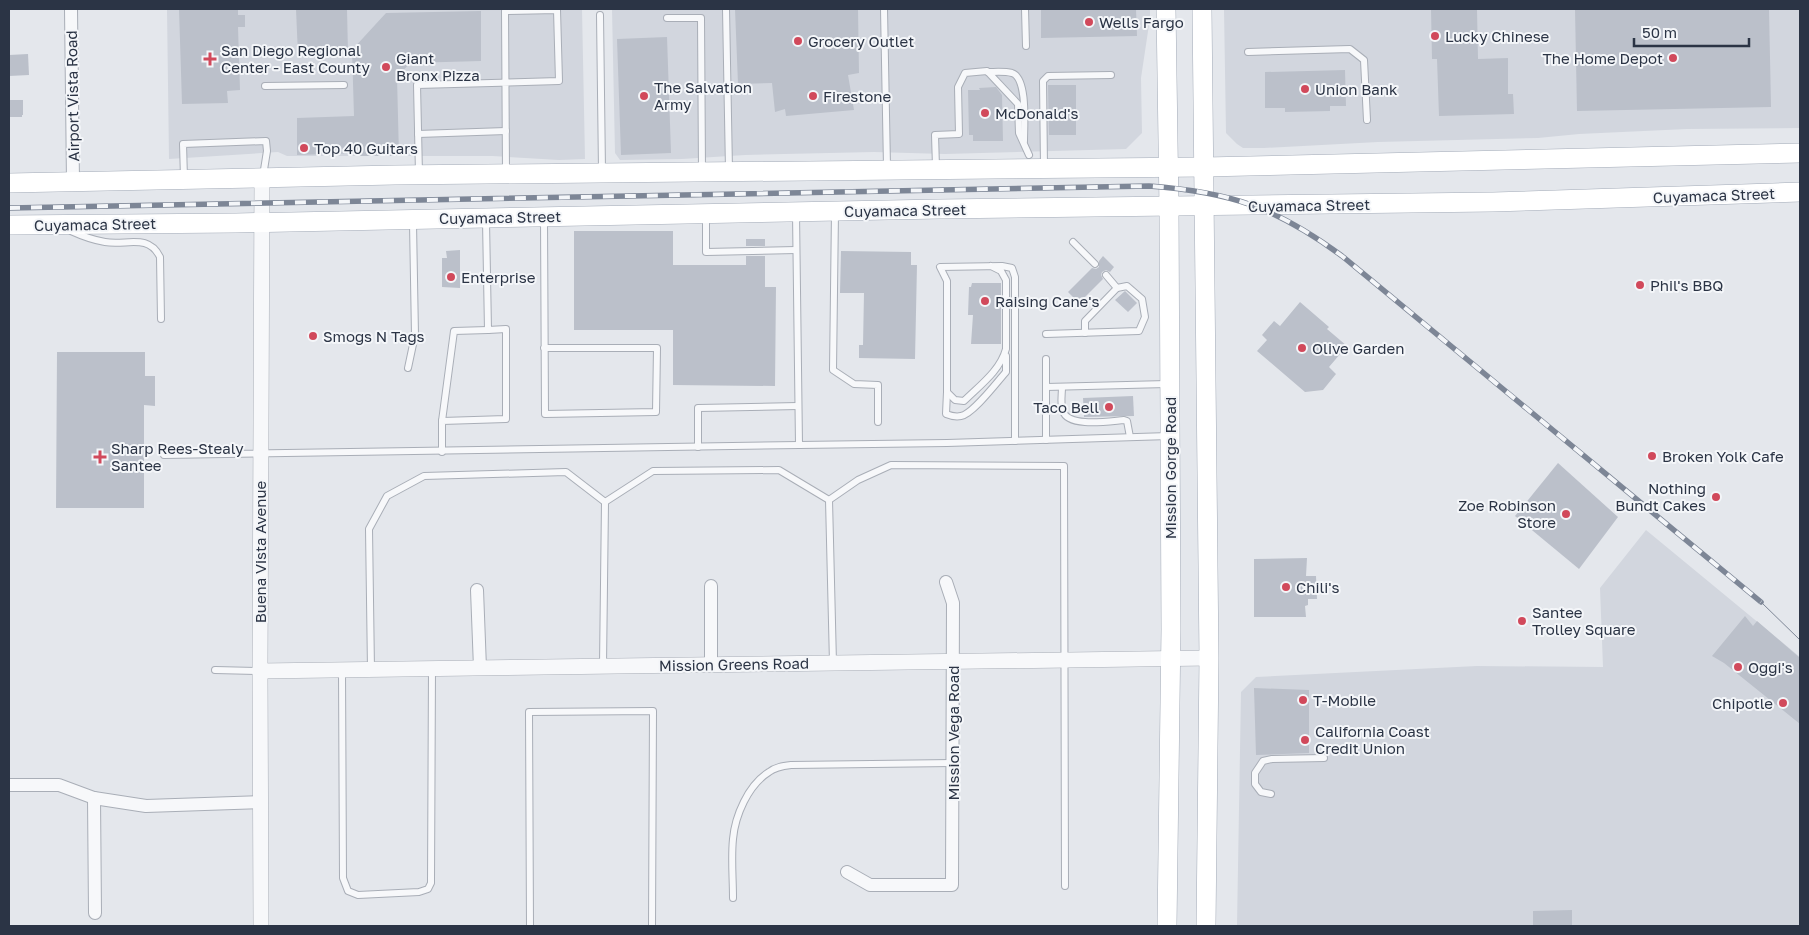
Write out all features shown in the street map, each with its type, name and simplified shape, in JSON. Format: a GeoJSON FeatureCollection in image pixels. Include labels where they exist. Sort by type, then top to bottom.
{"type":"FeatureCollection","features":[{"type":"Feature","properties":{"kind":"main road","name":"Mission Gorge Road"},"geometry":{"type":"LineString","coordinates":[[1166,9],[1171,658],[1166,926]]}},
{"type":"Feature","properties":{"kind":"main road"},"geometry":{"type":"LineString","coordinates":[[1202,9],[1209,658],[1206,926]]}},
{"type":"Feature","properties":{"kind":"main road"},"geometry":{"type":"LineString","coordinates":[[9,183],[262,177],[1205,167],[1800,153]]}},
{"type":"Feature","properties":{"kind":"main road","name":"Cuyamaca Street"},"geometry":{"type":"LineString","coordinates":[[9,225],[262,222],[796,211],[1483,202],[1800,192]]}},
{"type":"Feature","properties":{"kind":"street","name":"Airport Vista Road"},"geometry":{"type":"LineString","coordinates":[[71,9],[73,182]]}},
{"type":"Feature","properties":{"kind":"street","name":"Buena Vista Avenue"},"geometry":{"type":"LineString","coordinates":[[261,926],[262,177]]}},
{"type":"Feature","properties":{"kind":"street","name":"Mission Vega Road"},"geometry":{"type":"LineString","coordinates":[[847,872],[870,885],[952,885],[953,603],[946,582]]}},
{"type":"Feature","properties":{"kind":"street"},"geometry":{"type":"LineString","coordinates":[[710,665],[711,586]]}},
{"type":"Feature","properties":{"kind":"street"},"geometry":{"type":"LineString","coordinates":[[477,590],[480,668]]}},
{"type":"Feature","properties":{"kind":"street","name":"Mission Greens Road"},"geometry":{"type":"LineString","coordinates":[[260,671],[1209,658]]}},
{"type":"Feature","properties":{"kind":"street"},"geometry":{"type":"LineString","coordinates":[[9,785],[59,785],[94,798],[146,806],[261,802]]}},
{"type":"Feature","properties":{"kind":"street"},"geometry":{"type":"LineString","coordinates":[[94,798],[95,912]]}},
{"type":"Feature","properties":{"kind":"lane"},"geometry":{"type":"LineString","coordinates":[[726,9],[729,172]]}},
{"type":"Feature","properties":{"kind":"lane"},"geometry":{"type":"LineString","coordinates":[[884,9],[887,170]]}},
{"type":"Feature","properties":{"kind":"lane"},"geometry":{"type":"LineString","coordinates":[[1025,9],[1026,46]]}},
{"type":"Feature","properties":{"kind":"lane"},"geometry":{"type":"LineString","coordinates":[[419,175],[417,85],[506,83],[559,81],[557,10],[505,11],[506,83],[506,174]]}},
{"type":"Feature","properties":{"kind":"lane"},"geometry":{"type":"LineString","coordinates":[[600,15],[602,173]]}},
{"type":"Feature","properties":{"kind":"lane"},"geometry":{"type":"LineString","coordinates":[[667,18],[701,18],[702,172]]}},
{"type":"Feature","properties":{"kind":"lane"},"geometry":{"type":"LineString","coordinates":[[1248,52],[1350,49],[1364,60],[1367,120]]}},
{"type":"Feature","properties":{"kind":"lane"},"geometry":{"type":"LineString","coordinates":[[936,170],[935,135],[959,134],[958,87],[966,72],[1013,73],[1020,80],[1023,88],[1024,142]]}},
{"type":"Feature","properties":{"kind":"lane"},"geometry":{"type":"LineString","coordinates":[[988,72],[1018,104],[1019,134],[1029,155]]}},
{"type":"Feature","properties":{"kind":"lane"},"geometry":{"type":"LineString","coordinates":[[1044,169],[1043,81],[1048,76],[1111,75]]}},
{"type":"Feature","properties":{"kind":"lane"},"geometry":{"type":"LineString","coordinates":[[265,86],[344,85]]}},
{"type":"Feature","properties":{"kind":"lane"},"geometry":{"type":"LineString","coordinates":[[418,134],[506,131]]}},
{"type":"Feature","properties":{"kind":"lane"},"geometry":{"type":"LineString","coordinates":[[184,179],[183,144],[266,141],[267,151],[262,177]]}},
{"type":"Feature","properties":{"kind":"lane"},"geometry":{"type":"LineString","coordinates":[[796,211],[799,445]]}},
{"type":"Feature","properties":{"kind":"lane"},"geometry":{"type":"LineString","coordinates":[[835,211],[833,370],[854,384],[878,385],[878,422]]}},
{"type":"Feature","properties":{"kind":"lane"},"geometry":{"type":"LineString","coordinates":[[706,213],[706,252],[796,250]]}},
{"type":"Feature","properties":{"kind":"lane"},"geometry":{"type":"LineString","coordinates":[[544,216],[544,348],[545,414],[656,412],[657,348],[544,348]]}},
{"type":"Feature","properties":{"kind":"lane"},"geometry":{"type":"LineString","coordinates":[[486,217],[488,330]]}},
{"type":"Feature","properties":{"kind":"lane"},"geometry":{"type":"LineString","coordinates":[[408,368],[415,335],[413,219]]}},
{"type":"Feature","properties":{"kind":"lane"},"geometry":{"type":"LineString","coordinates":[[59,225],[82,236],[106,242],[144,242],[156,249],[160,257],[161,319]]}},
{"type":"Feature","properties":{"kind":"lane"},"geometry":{"type":"LineString","coordinates":[[1073,242],[1096,264]]}},
{"type":"Feature","properties":{"kind":"lane"},"geometry":{"type":"LineString","coordinates":[[991,266],[1001,271],[1006,280],[1006,372],[977,406],[963,416],[946,414],[947,281],[940,267],[991,266],[1012,268],[1015,277],[1015,441]]}},
{"type":"Feature","properties":{"kind":"lane"},"geometry":{"type":"LineString","coordinates":[[1106,275],[1117,288]]}},
{"type":"Feature","properties":{"kind":"lane"},"geometry":{"type":"LineString","coordinates":[[1046,334],[1139,332],[1145,317],[1142,299],[1127,286],[1117,288],[1085,321],[1086,333]]}},
{"type":"Feature","properties":{"kind":"lane"},"geometry":{"type":"LineString","coordinates":[[442,421],[506,419],[506,329],[454,330],[442,421],[442,452]]}},
{"type":"Feature","properties":{"kind":"lane"},"geometry":{"type":"LineString","coordinates":[[947,392],[955,400],[964,401],[995,370],[1003,360],[1006,350]]}},
{"type":"Feature","properties":{"kind":"lane"},"geometry":{"type":"LineString","coordinates":[[1046,359],[1046,440]]}},
{"type":"Feature","properties":{"kind":"lane"},"geometry":{"type":"LineString","coordinates":[[1046,387],[1170,384]]}},
{"type":"Feature","properties":{"kind":"lane"},"geometry":{"type":"LineString","coordinates":[[1062,387],[1063,412],[1066,417],[1077,422],[1128,421],[1130,437]]}},
{"type":"Feature","properties":{"kind":"lane"},"geometry":{"type":"LineString","coordinates":[[698,447],[698,408],[798,406]]}},
{"type":"Feature","properties":{"kind":"lane"},"geometry":{"type":"LineString","coordinates":[[164,455],[442,452],[1015,441],[1170,436]]}},
{"type":"Feature","properties":{"kind":"lane"},"geometry":{"type":"LineString","coordinates":[[830,500],[858,480],[891,465],[1064,466],[1065,886]]}},
{"type":"Feature","properties":{"kind":"lane"},"geometry":{"type":"LineString","coordinates":[[605,502],[654,471],[779,470],[830,500]]}},
{"type":"Feature","properties":{"kind":"lane"},"geometry":{"type":"LineString","coordinates":[[371,670],[369,529],[387,496],[424,476],[566,472],[605,502]]}},
{"type":"Feature","properties":{"kind":"lane"},"geometry":{"type":"LineString","coordinates":[[830,500],[833,663]]}},
{"type":"Feature","properties":{"kind":"lane"},"geometry":{"type":"LineString","coordinates":[[603,666],[605,502]]}},
{"type":"Feature","properties":{"kind":"lane"},"geometry":{"type":"LineString","coordinates":[[342,670],[343,878],[348,891],[358,895],[419,892],[428,889],[432,883],[432,669]]}},
{"type":"Feature","properties":{"kind":"lane"},"geometry":{"type":"LineString","coordinates":[[215,670],[260,671]]}},
{"type":"Feature","properties":{"kind":"lane"},"geometry":{"type":"LineString","coordinates":[[530,926],[529,712],[653,711],[652,926]]}},
{"type":"Feature","properties":{"kind":"lane"},"geometry":{"type":"LineString","coordinates":[[1271,794],[1261,792],[1255,784],[1255,773],[1263,761],[1272,759],[1324,758]]}},
{"type":"Feature","properties":{"kind":"lane"},"geometry":{"type":"LineString","coordinates":[[733,898],[732,840],[734,828],[745,801],[761,778],[777,767],[791,765],[953,763]]}},
{"type":"Feature","properties":{"kind":"shaded area"},"geometry":{"type":"Polygon","coordinates":[[[167,9],[582,9],[585,159],[559,160],[492,156],[287,156],[278,152],[169,159],[167,9]]]}},
{"type":"Feature","properties":{"kind":"shaded area"},"geometry":{"type":"Polygon","coordinates":[[[612,9],[1150,9],[1141,78],[1142,133],[1126,149],[945,154],[874,152],[620,160],[615,153],[612,9]]]}},
{"type":"Feature","properties":{"kind":"shaded area"},"geometry":{"type":"Polygon","coordinates":[[[1224,9],[1800,9],[1800,128],[1687,129],[1579,134],[1538,138],[1243,148],[1226,133],[1224,9]]]}},
{"type":"Feature","properties":{"kind":"shaded area"},"geometry":{"type":"Polygon","coordinates":[[[1646,530],[1800,657],[1800,926],[1237,926],[1241,692],[1256,677],[1477,666],[1603,667],[1600,588],[1646,530]]]}},
{"type":"Feature","properties":{"kind":"building","name":"San Diego Regional Center - East County"},"geometry":{"type":"Polygon","coordinates":[[[179,9],[238,9],[238,15],[245,15],[245,27],[238,27],[240,90],[227,91],[228,103],[182,104],[179,9]]]}},
{"type":"Feature","properties":{"kind":"building"},"geometry":{"type":"Polygon","coordinates":[[[296,9],[347,9],[348,54],[298,55],[296,9]]]}},
{"type":"Feature","properties":{"kind":"building","name":"Grocery Outlet"},"geometry":{"type":"Polygon","coordinates":[[[735,9],[858,9],[859,73],[848,75],[854,110],[786,116],[785,109],[775,112],[772,83],[738,84],[735,9]]]}},
{"type":"Feature","properties":{"kind":"building","name":"Wells Fargo"},"geometry":{"type":"Polygon","coordinates":[[[1041,9],[1136,9],[1137,36],[1041,38],[1041,9]]]}},
{"type":"Feature","properties":{"kind":"building"},"geometry":{"type":"Polygon","coordinates":[[[1431,9],[1477,9],[1478,59],[1508,58],[1508,94],[1513,94],[1514,114],[1439,116],[1437,59],[1432,59],[1431,9]]]}},
{"type":"Feature","properties":{"kind":"building","name":"The Home Depot"},"geometry":{"type":"Polygon","coordinates":[[[1575,9],[1769,9],[1771,107],[1577,111],[1575,9]]]}},
{"type":"Feature","properties":{"kind":"building"},"geometry":{"type":"Polygon","coordinates":[[[481,11],[481,61],[410,63],[397,77],[399,156],[360,156],[359,153],[297,155],[297,118],[354,116],[352,50],[386,13],[481,11]]]}},
{"type":"Feature","properties":{"kind":"building","name":"The Salvation Army"},"geometry":{"type":"Polygon","coordinates":[[[667,37],[671,153],[621,155],[617,39],[667,37]]]}},
{"type":"Feature","properties":{"kind":"building"},"geometry":{"type":"Polygon","coordinates":[[[28,54],[29,75],[9,76],[9,55],[28,54]]]}},
{"type":"Feature","properties":{"kind":"building","name":"Union Bank"},"geometry":{"type":"Polygon","coordinates":[[[1345,70],[1346,106],[1330,106],[1330,111],[1285,112],[1285,108],[1265,108],[1265,72],[1345,70]]]}},
{"type":"Feature","properties":{"kind":"building"},"geometry":{"type":"Polygon","coordinates":[[[1048,85],[1076,85],[1076,135],[1049,135],[1048,85]]]}},
{"type":"Feature","properties":{"kind":"building","name":"McDonald's"},"geometry":{"type":"Polygon","coordinates":[[[996,87],[1002,95],[1003,141],[973,141],[973,135],[969,135],[968,90],[996,87]]]}},
{"type":"Feature","properties":{"kind":"building"},"geometry":{"type":"Polygon","coordinates":[[[9,100],[23,100],[22,117],[9,117],[9,100]]]}},
{"type":"Feature","properties":{"kind":"building"},"geometry":{"type":"Polygon","coordinates":[[[574,231],[673,231],[673,265],[746,265],[746,256],[765,256],[765,287],[776,287],[775,386],[673,385],[673,330],[574,330],[574,231]]]}},
{"type":"Feature","properties":{"kind":"building"},"geometry":{"type":"Polygon","coordinates":[[[746,239],[765,239],[765,246],[746,246],[746,239]]]}},
{"type":"Feature","properties":{"kind":"building","name":"Enterprise"},"geometry":{"type":"Polygon","coordinates":[[[460,250],[460,288],[442,287],[442,258],[447,258],[446,251],[460,250]]]}},
{"type":"Feature","properties":{"kind":"building"},"geometry":{"type":"Polygon","coordinates":[[[841,251],[911,252],[911,265],[917,265],[915,359],[859,358],[859,345],[863,345],[864,293],[840,293],[841,251]]]}},
{"type":"Feature","properties":{"kind":"building"},"geometry":{"type":"Polygon","coordinates":[[[1103,256],[1114,267],[1110,272],[1106,270],[1102,272],[1103,279],[1079,303],[1068,292],[1092,268],[1096,269],[1099,267],[1099,261],[1103,256]]]}},
{"type":"Feature","properties":{"kind":"building","name":"Raising Cane's"},"geometry":{"type":"Polygon","coordinates":[[[972,283],[1001,283],[1001,344],[971,344],[973,315],[968,315],[969,287],[971,287],[972,283]]]}},
{"type":"Feature","properties":{"kind":"building"},"geometry":{"type":"Polygon","coordinates":[[[1125,291],[1137,303],[1128,312],[1115,300],[1125,291]]]}},
{"type":"Feature","properties":{"kind":"building","name":"Olive Garden"},"geometry":{"type":"Polygon","coordinates":[[[1300,302],[1329,327],[1327,329],[1347,346],[1329,367],[1336,374],[1323,390],[1305,392],[1257,351],[1267,340],[1262,335],[1274,321],[1280,326],[1300,302]]]}},
{"type":"Feature","properties":{"kind":"building","name":"Sharp Rees-Stealy Santee"},"geometry":{"type":"Polygon","coordinates":[[[57,352],[145,352],[145,376],[155,376],[155,406],[144,405],[144,508],[56,508],[57,352]]]}},
{"type":"Feature","properties":{"kind":"building","name":"Taco Bell"},"geometry":{"type":"Polygon","coordinates":[[[1133,396],[1134,416],[1084,417],[1083,398],[1133,396]]]}},
{"type":"Feature","properties":{"kind":"building"},"geometry":{"type":"Polygon","coordinates":[[[1558,463],[1618,517],[1579,569],[1515,516],[1558,463]]]}},
{"type":"Feature","properties":{"kind":"building","name":"Chili's"},"geometry":{"type":"Polygon","coordinates":[[[1307,558],[1306,576],[1316,576],[1317,599],[1308,599],[1308,605],[1305,606],[1306,617],[1254,617],[1254,559],[1307,558]]]}},
{"type":"Feature","properties":{"kind":"building"},"geometry":{"type":"Polygon","coordinates":[[[1745,616],[1753,626],[1757,621],[1800,658],[1800,724],[1724,663],[1712,656],[1745,616]]]}},
{"type":"Feature","properties":{"kind":"building"},"geometry":{"type":"Polygon","coordinates":[[[1254,688],[1309,690],[1309,753],[1256,755],[1254,688]]]}},
{"type":"Feature","properties":{"kind":"building"},"geometry":{"type":"Polygon","coordinates":[[[1572,910],[1572,926],[1533,926],[1533,911],[1572,910]]]}},
{"type":"Feature","properties":{"kind":"tram line"},"geometry":{"type":"LineString","coordinates":[[1761,602],[1800,640]]}},
{"type":"Feature","properties":{"kind":"railway"},"geometry":{"type":"LineString","coordinates":[[9,208],[1149,186],[1228,198],[1251,205],[1295,225],[1342,256],[1761,602]]}},
{"type":"Feature","properties":{"kind":"place","name":"Wells Fargo"},"geometry":{"type":"Point","coordinates":[1089,22]}},
{"type":"Feature","properties":{"kind":"place","name":"Lucky Chinese"},"geometry":{"type":"Point","coordinates":[1435,36]}},
{"type":"Feature","properties":{"kind":"place","name":"Grocery Outlet"},"geometry":{"type":"Point","coordinates":[798,41]}},
{"type":"Feature","properties":{"kind":"place","name":"The Home Depot"},"geometry":{"type":"Point","coordinates":[1673,58]}},
{"type":"Feature","properties":{"kind":"place","name":"San Diego Regional Center - East County"},"geometry":{"type":"Point","coordinates":[210,59]}},
{"type":"Feature","properties":{"kind":"place","name":"Giant Bronx Pizza"},"geometry":{"type":"Point","coordinates":[386,67]}},
{"type":"Feature","properties":{"kind":"place","name":"Union Bank"},"geometry":{"type":"Point","coordinates":[1305,89]}},
{"type":"Feature","properties":{"kind":"place","name":"The Salvation Army"},"geometry":{"type":"Point","coordinates":[644,96]}},
{"type":"Feature","properties":{"kind":"place","name":"Firestone"},"geometry":{"type":"Point","coordinates":[813,96]}},
{"type":"Feature","properties":{"kind":"place","name":"McDonald's"},"geometry":{"type":"Point","coordinates":[985,113]}},
{"type":"Feature","properties":{"kind":"place","name":"Top 40 Guitars"},"geometry":{"type":"Point","coordinates":[304,148]}},
{"type":"Feature","properties":{"kind":"place","name":"Enterprise"},"geometry":{"type":"Point","coordinates":[451,277]}},
{"type":"Feature","properties":{"kind":"place","name":"Phil's BBQ"},"geometry":{"type":"Point","coordinates":[1640,285]}},
{"type":"Feature","properties":{"kind":"place","name":"Raising Cane's"},"geometry":{"type":"Point","coordinates":[985,301]}},
{"type":"Feature","properties":{"kind":"place","name":"Smogs N Tags"},"geometry":{"type":"Point","coordinates":[313,336]}},
{"type":"Feature","properties":{"kind":"place","name":"Olive Garden"},"geometry":{"type":"Point","coordinates":[1302,348]}},
{"type":"Feature","properties":{"kind":"place","name":"Taco Bell"},"geometry":{"type":"Point","coordinates":[1109,407]}},
{"type":"Feature","properties":{"kind":"place","name":"Broken Yolk Cafe"},"geometry":{"type":"Point","coordinates":[1652,456]}},
{"type":"Feature","properties":{"kind":"place","name":"Sharp Rees-Stealy Santee"},"geometry":{"type":"Point","coordinates":[100,457]}},
{"type":"Feature","properties":{"kind":"place","name":"Nothing Bundt Cakes"},"geometry":{"type":"Point","coordinates":[1716,497]}},
{"type":"Feature","properties":{"kind":"place","name":"Zoe Robinson Store"},"geometry":{"type":"Point","coordinates":[1566,514]}},
{"type":"Feature","properties":{"kind":"place","name":"Chili's"},"geometry":{"type":"Point","coordinates":[1286,587]}},
{"type":"Feature","properties":{"kind":"place","name":"Santee Trolley Square"},"geometry":{"type":"Point","coordinates":[1522,621]}},
{"type":"Feature","properties":{"kind":"place","name":"Oggi's"},"geometry":{"type":"Point","coordinates":[1738,667]}},
{"type":"Feature","properties":{"kind":"place","name":"T-Mobile"},"geometry":{"type":"Point","coordinates":[1303,700]}},
{"type":"Feature","properties":{"kind":"place","name":"Chipotle"},"geometry":{"type":"Point","coordinates":[1783,703]}},
{"type":"Feature","properties":{"kind":"place","name":"California Coast Credit Union"},"geometry":{"type":"Point","coordinates":[1305,740]}}]}
